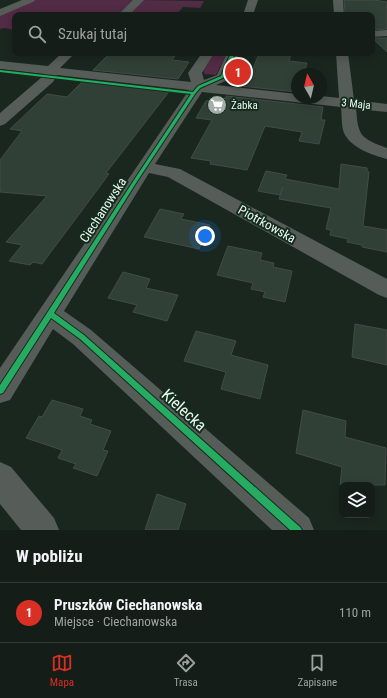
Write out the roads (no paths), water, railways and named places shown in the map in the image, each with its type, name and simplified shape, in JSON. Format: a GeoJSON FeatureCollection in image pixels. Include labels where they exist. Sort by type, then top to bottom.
{"type":"FeatureCollection","features":[{"type":"Feature","properties":{"kind":"street"},"geometry":{"type":"LineString","coordinates":[[0,12],[30,0]]}},
{"type":"Feature","properties":{"kind":"street"},"geometry":{"type":"LineString","coordinates":[[126,12],[139,0]]}},
{"type":"Feature","properties":{"kind":"street"},"geometry":{"type":"LineString","coordinates":[[249,12],[253,0]]}},
{"type":"Feature","properties":{"kind":"street"},"geometry":{"type":"LineString","coordinates":[[338,0],[339,12]]}},
{"type":"Feature","properties":{"kind":"street"},"geometry":{"type":"LineString","coordinates":[[375,34],[387,33]]}},
{"type":"Feature","properties":{"kind":"street"},"geometry":{"type":"LineString","coordinates":[[0,121],[48,79],[51,70],[66,56]]}},
{"type":"Feature","properties":{"kind":"street"},"geometry":{"type":"LineString","coordinates":[[199,87],[195,74],[206,56]]}},
{"type":"Feature","properties":{"kind":"street"},"geometry":{"type":"LineString","coordinates":[[199,87],[223,77],[232,56]]}},
{"type":"Feature","properties":{"kind":"street"},"geometry":{"type":"LineString","coordinates":[[342,56],[350,128],[357,139],[368,146],[387,154]]}},
{"type":"Feature","properties":{"kind":"street"},"geometry":{"type":"LineString","coordinates":[[0,65],[291,97]]}},
{"type":"Feature","properties":{"kind":"street","name":"Ciechanowska"},"geometry":{"type":"LineString","coordinates":[[0,391],[145,167],[199,87]]}},
{"type":"Feature","properties":{"kind":"street","name":"3 Maja"},"geometry":{"type":"LineString","coordinates":[[327,101],[387,108]]}},
{"type":"Feature","properties":{"kind":"street","name":"Piotrkowska"},"geometry":{"type":"LineString","coordinates":[[145,167],[174,173],[387,290]]}},
{"type":"Feature","properties":{"kind":"street","name":"Kielecka"},"geometry":{"type":"LineString","coordinates":[[50,314],[82,337],[297,530]]}},
{"type":"Feature","properties":{"kind":"street"},"geometry":{"type":"LineString","coordinates":[[0,478],[42,530]]}},
{"type":"Feature","properties":{"kind":"place","name":"Pruszków Ciechanowska"},"geometry":{"type":"Point","coordinates":[238,72]}},
{"type":"Feature","properties":{"kind":"place","name":"Żabka"},"geometry":{"type":"Point","coordinates":[217,105]}}]}
